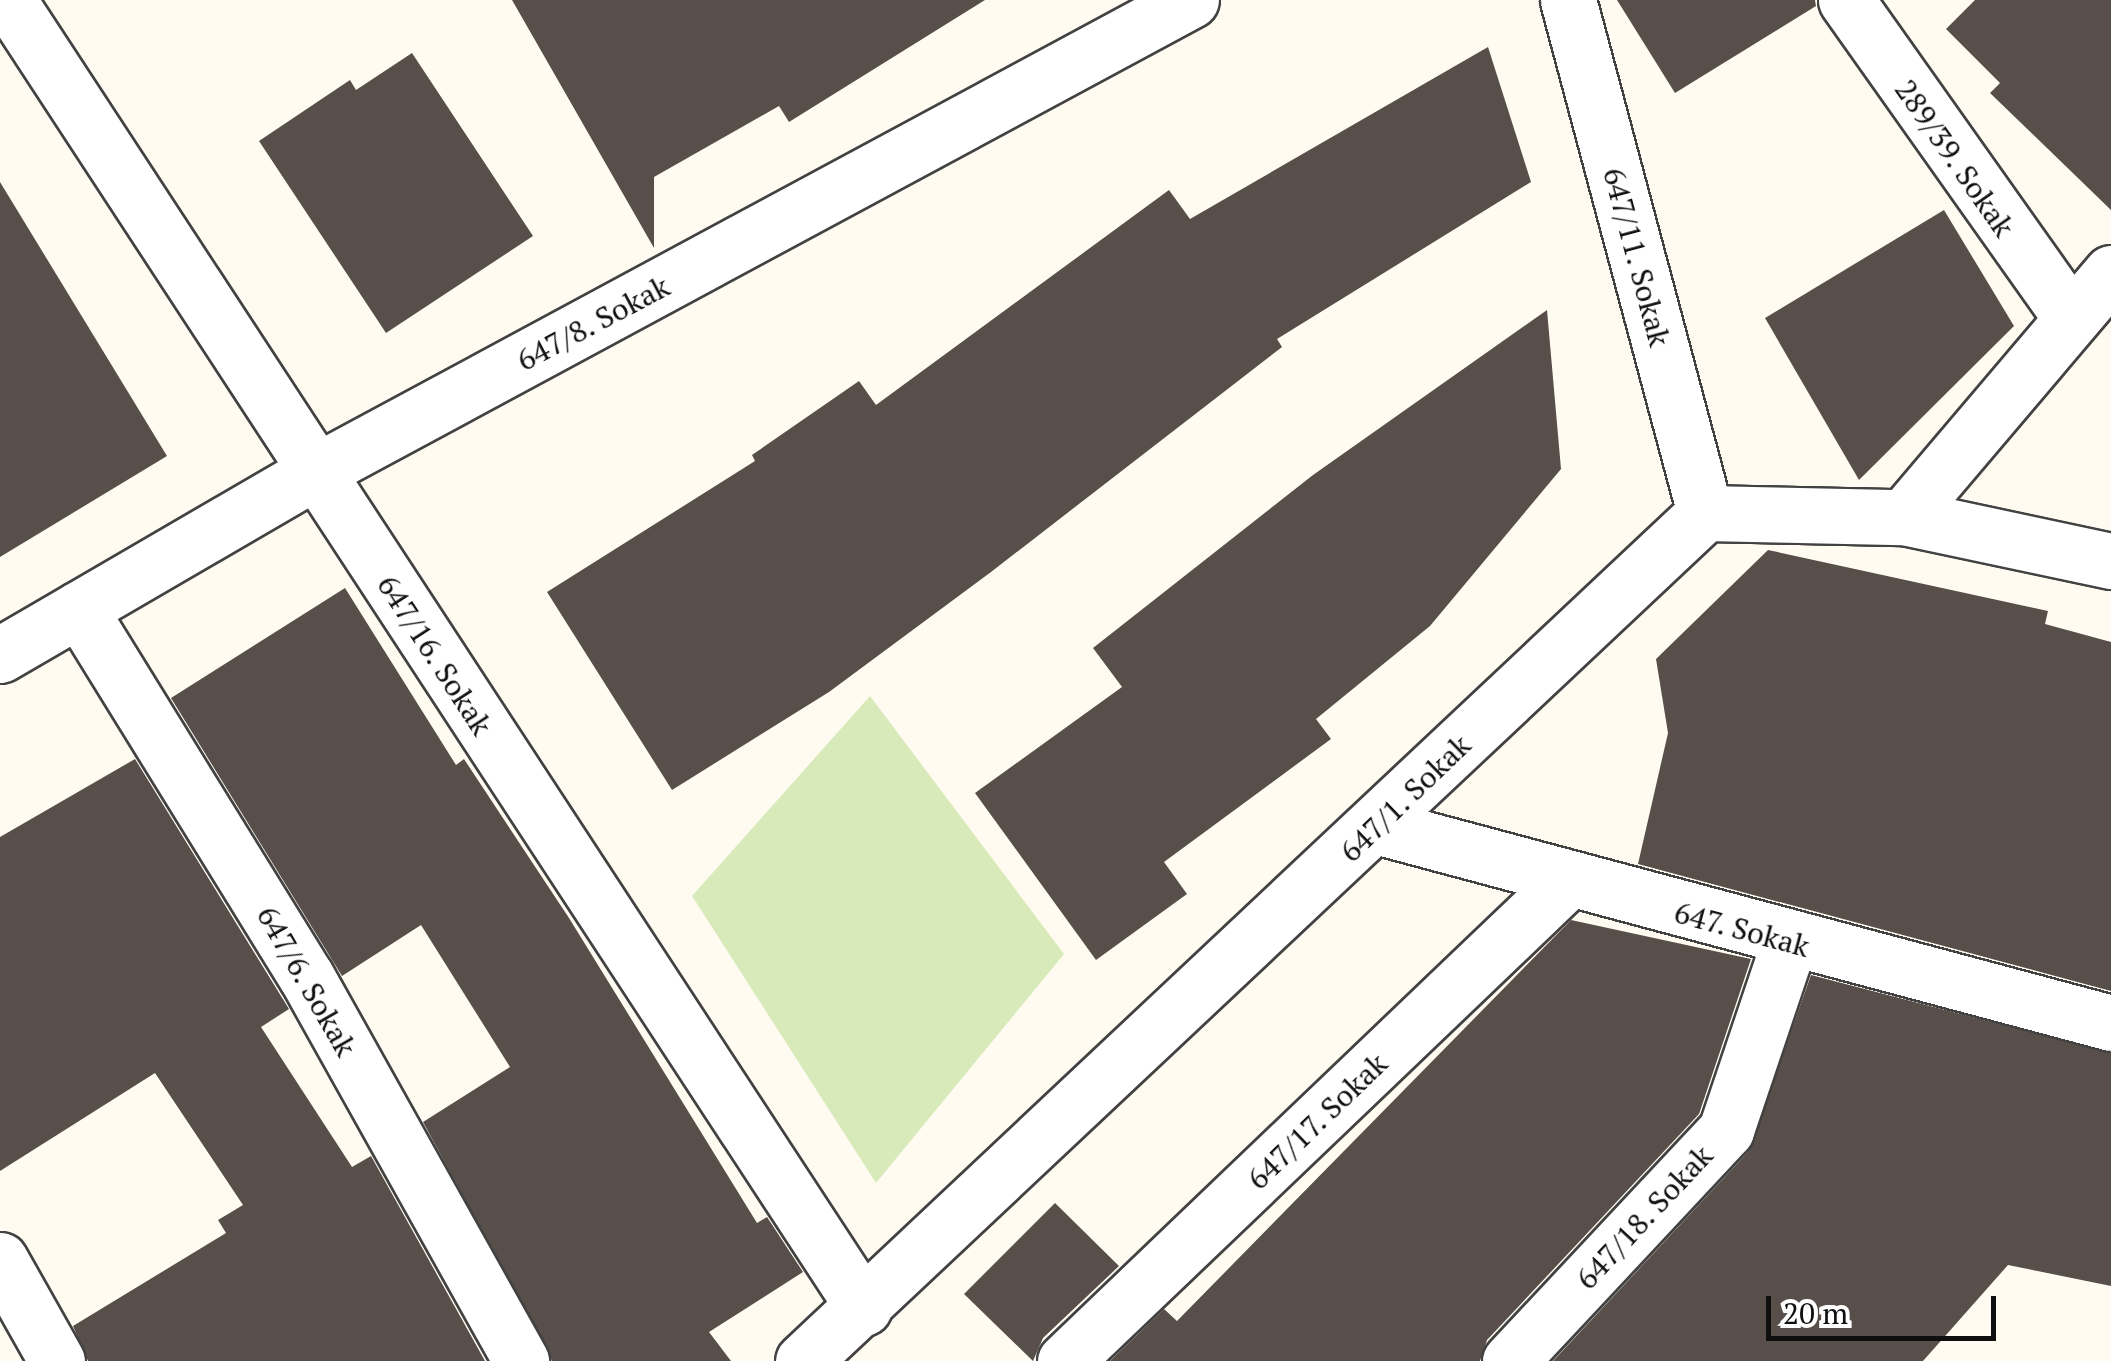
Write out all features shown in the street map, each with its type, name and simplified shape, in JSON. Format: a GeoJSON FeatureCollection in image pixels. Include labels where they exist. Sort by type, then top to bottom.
{"type":"FeatureCollection","features":[{"type":"Feature","properties":{"kind":"street","name":"647/16. Sokak"},"geometry":{"type":"LineString","coordinates":[[8,0],[864,1308]]}},
{"type":"Feature","properties":{"kind":"street","name":"647/8. Sokak"},"geometry":{"type":"LineString","coordinates":[[0,655],[315,472],[1191,0]]}},
{"type":"Feature","properties":{"kind":"street","name":"647/11. Sokak"},"geometry":{"type":"LineString","coordinates":[[1568,0],[1705,514]]}},
{"type":"Feature","properties":{"kind":"street","name":"289/39. Sokak"},"geometry":{"type":"LineString","coordinates":[[1846,0],[2068,313]]}},
{"type":"Feature","properties":{"kind":"street"},"geometry":{"type":"LineString","coordinates":[[1904,517],[2068,313],[2111,273]]}},
{"type":"Feature","properties":{"kind":"street"},"geometry":{"type":"LineString","coordinates":[[1705,514],[1904,517],[2111,561]]}},
{"type":"Feature","properties":{"kind":"street","name":"647/1. Sokak"},"geometry":{"type":"LineString","coordinates":[[803,1361],[864,1308],[1705,514]]}},
{"type":"Feature","properties":{"kind":"street","name":"647/6. Sokak"},"geometry":{"type":"LineString","coordinates":[[79,609],[306,976],[521,1361]]}},
{"type":"Feature","properties":{"kind":"street","name":"647. Sokak"},"geometry":{"type":"LineString","coordinates":[[1376,826],[1789,943],[2111,1023]]}},
{"type":"Feature","properties":{"kind":"street","name":"647/17. Sokak"},"geometry":{"type":"LineString","coordinates":[[1065,1361],[1568,880]]}},
{"type":"Feature","properties":{"kind":"street","name":"647/18. Sokak"},"geometry":{"type":"LineString","coordinates":[[1510,1361],[1726,1130],[1789,943]]}},
{"type":"Feature","properties":{"kind":"street"},"geometry":{"type":"LineString","coordinates":[[0,1260],[57,1361]]}},
{"type":"Feature","properties":{"kind":"green space"},"geometry":{"type":"Polygon","coordinates":[[[870,696],[1064,954],[876,1183],[692,896],[870,696]]]}},
{"type":"Feature","properties":{"kind":"building"},"geometry":{"type":"Polygon","coordinates":[[[512,0],[985,0],[789,122],[779,106],[654,177],[654,248],[512,0]]]}},
{"type":"Feature","properties":{"kind":"building"},"geometry":{"type":"Polygon","coordinates":[[[1617,0],[1815,0],[1816,6],[1675,93],[1617,0]]]}},
{"type":"Feature","properties":{"kind":"building"},"geometry":{"type":"Polygon","coordinates":[[[1975,0],[2111,0],[2111,210],[1990,93],[2000,83],[1946,29],[1975,0]]]}},
{"type":"Feature","properties":{"kind":"building"},"geometry":{"type":"Polygon","coordinates":[[[1488,47],[1531,182],[1277,339],[1282,347],[991,572],[829,692],[672,790],[547,592],[755,461],[752,455],[859,381],[876,405],[1169,190],[1190,219],[1488,47]]]}},
{"type":"Feature","properties":{"kind":"building"},"geometry":{"type":"Polygon","coordinates":[[[412,53],[533,236],[386,333],[259,141],[350,80],[356,90],[412,53]]]}},
{"type":"Feature","properties":{"kind":"building"},"geometry":{"type":"Polygon","coordinates":[[[0,182],[167,456],[0,557],[0,182]]]}},
{"type":"Feature","properties":{"kind":"building"},"geometry":{"type":"Polygon","coordinates":[[[1944,210],[2014,326],[1859,480],[1765,318],[1944,210]]]}},
{"type":"Feature","properties":{"kind":"building"},"geometry":{"type":"Polygon","coordinates":[[[1547,310],[1561,469],[1430,626],[1316,719],[1331,739],[1164,862],[1187,894],[1096,960],[975,793],[1122,687],[1093,648],[1313,475],[1547,310]]]}},
{"type":"Feature","properties":{"kind":"building"},"geometry":{"type":"Polygon","coordinates":[[[1768,550],[2048,611],[2045,624],[2111,642],[2111,991],[1638,864],[1668,733],[1656,659],[1768,550]]]}},
{"type":"Feature","properties":{"kind":"building"},"geometry":{"type":"Polygon","coordinates":[[[345,588],[456,765],[464,759],[569,918],[757,1223],[767,1217],[803,1272],[709,1332],[731,1361],[552,1361],[423,1122],[510,1067],[421,925],[342,976],[171,698],[345,588]]]}},
{"type":"Feature","properties":{"kind":"building"},"geometry":{"type":"Polygon","coordinates":[[[135,759],[289,1009],[261,1027],[352,1167],[371,1156],[485,1361],[88,1361],[73,1326],[226,1233],[218,1220],[243,1205],[155,1073],[0,1171],[0,837],[135,759]]]}},
{"type":"Feature","properties":{"kind":"building"},"geometry":{"type":"Polygon","coordinates":[[[1571,920],[1751,959],[1699,1114],[1487,1340],[1480,1361],[1110,1361],[1164,1309],[1177,1321],[1571,920]]]}},
{"type":"Feature","properties":{"kind":"building"},"geometry":{"type":"Polygon","coordinates":[[[1811,975],[2111,1053],[2111,1286],[2008,1265],[1923,1361],[1553,1361],[1749,1151],[1811,975]]]}},
{"type":"Feature","properties":{"kind":"building"},"geometry":{"type":"Polygon","coordinates":[[[1055,1203],[1119,1266],[1043,1338],[1033,1361],[964,1294],[1055,1203]]]}}]}
